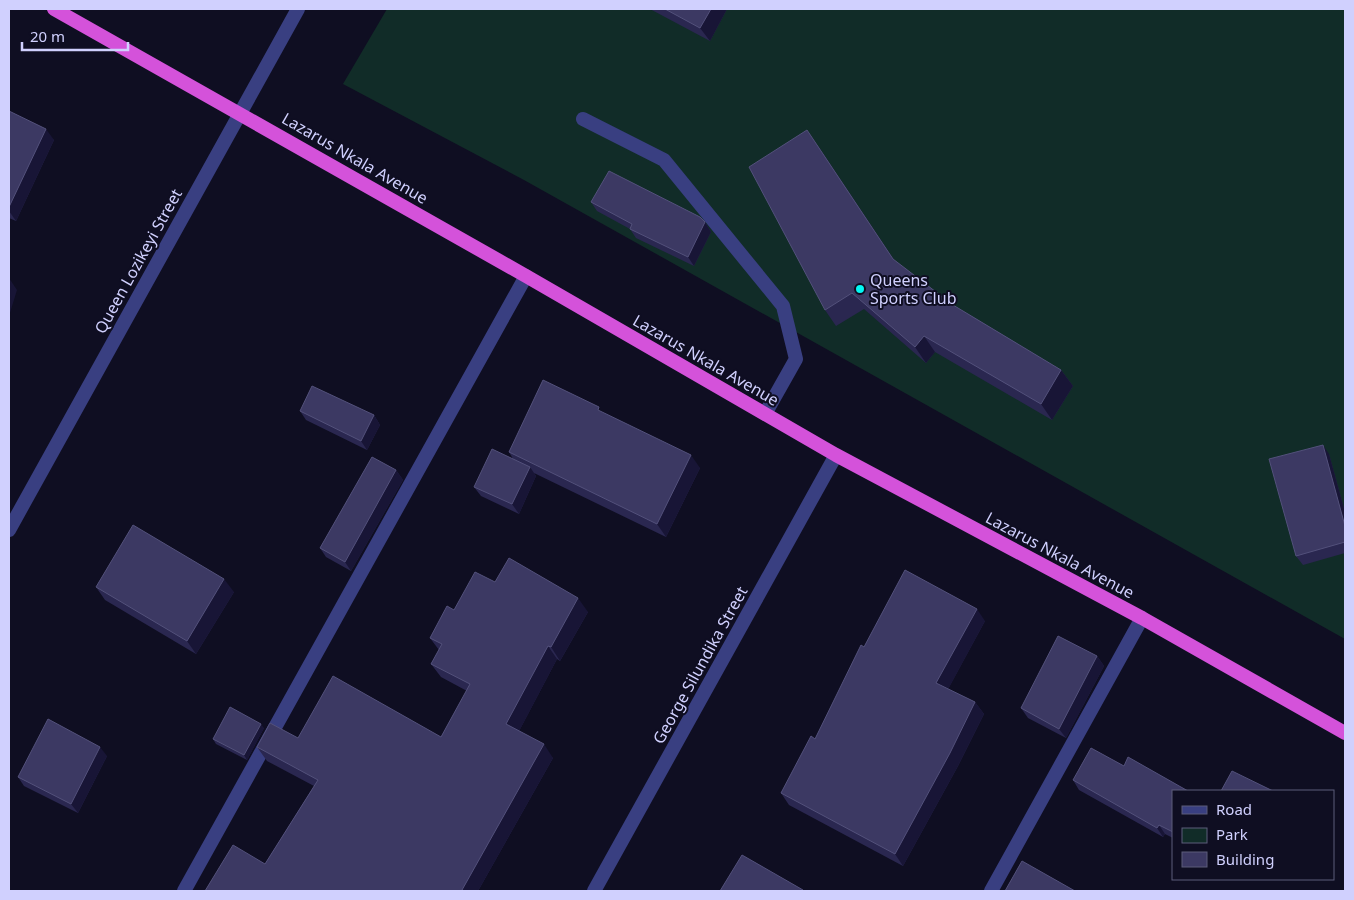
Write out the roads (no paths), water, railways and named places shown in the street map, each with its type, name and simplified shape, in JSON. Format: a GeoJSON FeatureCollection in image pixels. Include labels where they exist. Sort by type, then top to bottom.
{"type":"FeatureCollection","features":[{"type":"Feature","properties":{"kind":"highway","name":"Lazarus Nkala Avenue"},"geometry":{"type":"LineString","coordinates":[[54,9],[526,276],[836,455],[1142,618],[1345,733]]}},
{"type":"Feature","properties":{"kind":"street","name":"Queen Lozikeyi Street"},"geometry":{"type":"LineString","coordinates":[[9,530],[298,9]]}},
{"type":"Feature","properties":{"kind":"street"},"geometry":{"type":"LineString","coordinates":[[583,119],[664,160],[783,306],[796,359],[765,414]]}},
{"type":"Feature","properties":{"kind":"street"},"geometry":{"type":"LineString","coordinates":[[184,891],[526,276]]}},
{"type":"Feature","properties":{"kind":"street","name":"George Silundika Street"},"geometry":{"type":"LineString","coordinates":[[594,891],[836,455]]}},
{"type":"Feature","properties":{"kind":"street"},"geometry":{"type":"LineString","coordinates":[[991,891],[1142,618]]}},
{"type":"Feature","properties":{"kind":"place","name":"Queens Sports Club"},"geometry":{"type":"Point","coordinates":[860,289]}}]}
